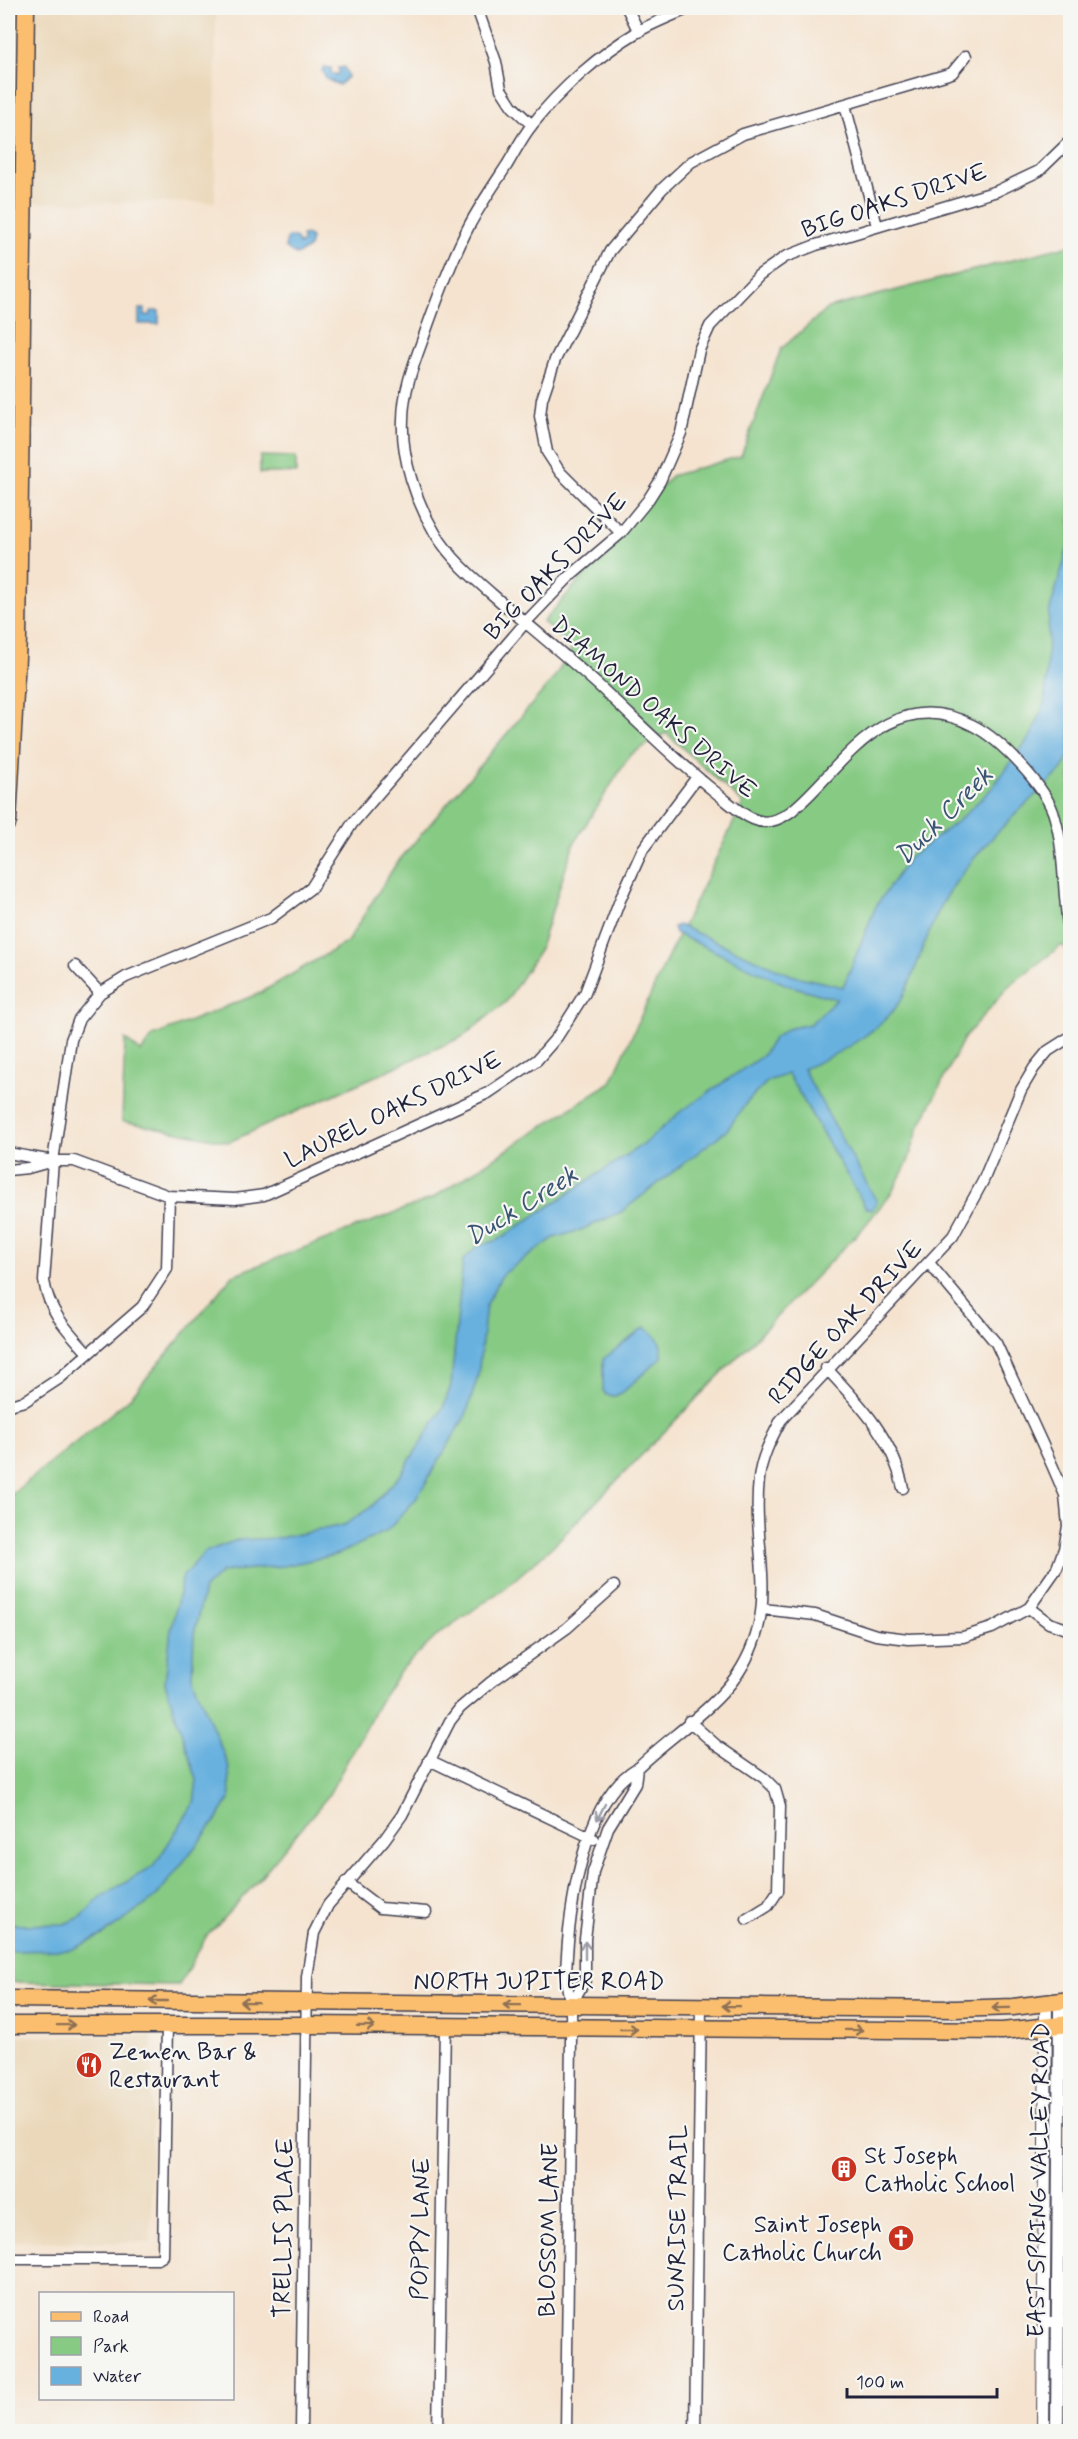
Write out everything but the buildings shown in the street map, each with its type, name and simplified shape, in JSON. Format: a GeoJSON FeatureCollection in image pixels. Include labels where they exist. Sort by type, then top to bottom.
{"type":"FeatureCollection","features":[{"type":"Feature","properties":{"kind":"main road"},"geometry":{"type":"LineString","coordinates":[[8,822],[12,657],[14,319],[24,137],[26,8]]}},
{"type":"Feature","properties":{"kind":"main road"},"geometry":{"type":"LineString","coordinates":[[8,129],[24,137]]}},
{"type":"Feature","properties":{"kind":"main road","name":"NORTH JUPITER ROAD"},"geometry":{"type":"LineString","coordinates":[[8,1999],[914,2008],[1013,2007],[1059,2002]]}},
{"type":"Feature","properties":{"kind":"main road"},"geometry":{"type":"LineString","coordinates":[[129,2024],[130,2001]]}},
{"type":"Feature","properties":{"kind":"main road"},"geometry":{"type":"LineString","coordinates":[[796,2007],[796,2029]]}},
{"type":"Feature","properties":{"kind":"main road"},"geometry":{"type":"LineString","coordinates":[[913,2031],[914,2008]]}},
{"type":"Feature","properties":{"kind":"main road","name":"NORTH JUPITER ROAD"},"geometry":{"type":"LineString","coordinates":[[8,2025],[167,2024],[913,2031],[1009,2031],[1059,2026]]}},
{"type":"Feature","properties":{"kind":"street"},"geometry":{"type":"LineString","coordinates":[[477,8],[496,62],[501,89],[512,106],[532,125]]}},
{"type":"Feature","properties":{"kind":"street"},"geometry":{"type":"LineString","coordinates":[[627,8],[639,32]]}},
{"type":"Feature","properties":{"kind":"street","name":"DIAMOND OAKS DRIVE"},"geometry":{"type":"LineString","coordinates":[[690,8],[639,32],[598,61],[532,125],[469,225],[436,300],[411,372],[402,418],[405,453],[419,501],[435,534],[461,567],[697,777],[749,818],[763,823],[783,818],[871,732],[893,719],[915,713],[938,715],[954,717],[982,730],[1001,746],[1046,797],[1055,817],[1071,936]]}},
{"type":"Feature","properties":{"kind":"street"},"geometry":{"type":"LineString","coordinates":[[621,533],[560,472],[547,452],[540,416],[542,399],[555,360],[610,250],[662,189],[691,162],[743,134],[952,74],[966,56]]}},
{"type":"Feature","properties":{"kind":"street"},"geometry":{"type":"LineString","coordinates":[[845,105],[877,226]]}},
{"type":"Feature","properties":{"kind":"street","name":"BIG OAKS DRIVE"},"geometry":{"type":"LineString","coordinates":[[87,1352],[58,1319],[47,1299],[44,1281],[53,1161],[70,1040],[79,1018],[100,993],[126,977],[271,918],[311,888],[352,824],[525,623],[568,578],[621,533],[648,500],[681,433],[699,350],[716,319],[759,275],[785,257],[877,226],[997,191],[1039,171],[1071,141]]}},
{"type":"Feature","properties":{"kind":"street","name":"LAUREL OAKS DRIVE"},"geometry":{"type":"LineString","coordinates":[[8,1154],[53,1161],[74,1161],[169,1196],[235,1199],[264,1195],[488,1093],[537,1060],[557,1037],[585,993],[620,900],[643,849],[697,777]]}},
{"type":"Feature","properties":{"kind":"street"},"geometry":{"type":"LineString","coordinates":[[75,966],[100,993]]}},
{"type":"Feature","properties":{"kind":"street","name":"RIDGE OAK DRIVE"},"geometry":{"type":"LineString","coordinates":[[571,2005],[566,1978],[568,1935],[579,1868],[589,1836],[608,1799],[626,1775],[638,1768],[716,1699],[737,1674],[757,1634],[762,1609],[764,1566],[758,1509],[759,1478],[766,1449],[781,1420],[826,1368],[953,1236],[968,1212],[1021,1090],[1034,1068],[1048,1051],[1071,1037]]}},
{"type":"Feature","properties":{"kind":"street","name":"LAUREL OAKS DRIVE"},"geometry":{"type":"LineString","coordinates":[[8,1170],[28,1168],[53,1161]]}},
{"type":"Feature","properties":{"kind":"street"},"geometry":{"type":"LineString","coordinates":[[9,1405],[25,1401],[60,1378],[87,1352],[142,1307],[166,1269],[169,1196]]}},
{"type":"Feature","properties":{"kind":"street"},"geometry":{"type":"LineString","coordinates":[[762,1609],[815,1615],[876,1635],[908,1639],[963,1636],[992,1628],[1029,1608],[1048,1582],[1064,1550],[1068,1526],[1065,1495],[996,1344],[929,1263]]}},
{"type":"Feature","properties":{"kind":"street"},"geometry":{"type":"LineString","coordinates":[[826,1368],[873,1417],[900,1472],[903,1488]]}},
{"type":"Feature","properties":{"kind":"street","name":"TRELLIS PLACE"},"geometry":{"type":"LineString","coordinates":[[301,2432],[307,1977],[314,1933],[328,1905],[384,1840],[402,1815],[450,1721],[472,1697],[567,1628],[614,1586]]}},
{"type":"Feature","properties":{"kind":"street"},"geometry":{"type":"LineString","coordinates":[[1029,1608],[1049,1623],[1071,1630]]}},
{"type":"Feature","properties":{"kind":"street"},"geometry":{"type":"LineString","coordinates":[[689,1721],[716,1745],[764,1778],[775,1789],[778,1797],[780,1806],[778,1891],[768,1906],[747,1919]]}},
{"type":"Feature","properties":{"kind":"street"},"geometry":{"type":"LineString","coordinates":[[429,1760],[602,1843]]}},
{"type":"Feature","properties":{"kind":"street","name":"RIDGE OAK DRIVE"},"geometry":{"type":"LineString","coordinates":[[571,2005],[585,1980],[587,1908],[593,1872],[602,1843],[619,1806],[635,1784],[638,1768]]}},
{"type":"Feature","properties":{"kind":"street"},"geometry":{"type":"LineString","coordinates":[[346,1882],[380,1908],[426,1912]]}},
{"type":"Feature","properties":{"kind":"street","name":"EAST SPRING VALLEY ROAD"},"geometry":{"type":"LineString","coordinates":[[1057,2432],[1059,2002]]}},
{"type":"Feature","properties":{"kind":"street","name":"BLOSSOM LANE"},"geometry":{"type":"LineString","coordinates":[[566,2432],[571,2005]]}},
{"type":"Feature","properties":{"kind":"street","name":"SUNRISE TRAIL"},"geometry":{"type":"LineString","coordinates":[[695,2432],[701,2006]]}},
{"type":"Feature","properties":{"kind":"street"},"geometry":{"type":"LineString","coordinates":[[8,2259],[158,2259],[163,2256],[167,2024]]}},
{"type":"Feature","properties":{"kind":"street","name":"POPPY LANE"},"geometry":{"type":"LineString","coordinates":[[438,2432],[445,2026]]}},
{"type":"Feature","properties":{"kind":"street","name":"EAST SPRING VALLEY ROAD"},"geometry":{"type":"LineString","coordinates":[[1042,2432],[1058,2322],[1065,2208],[1066,2092],[1059,2026]]}},
{"type":"Feature","properties":{"kind":"shaded area"},"geometry":{"type":"Polygon","coordinates":[[[8,8],[216,8],[215,202],[31,203],[28,674],[8,673],[8,8]]]}},
{"type":"Feature","properties":{"kind":"shaded area"},"geometry":{"type":"Polygon","coordinates":[[[8,2036],[152,2036],[151,2243],[8,2241],[8,2036]]]}},
{"type":"Feature","properties":{"kind":"green space"},"geometry":{"type":"Polygon","coordinates":[[[1070,245],[1070,953],[1062,945],[1010,985],[964,1038],[918,1130],[908,1162],[892,1192],[863,1228],[554,1545],[505,1588],[440,1633],[402,1669],[380,1701],[328,1796],[253,1886],[206,1937],[179,1985],[8,1982],[8,1497],[129,1399],[233,1275],[433,1198],[611,1082],[664,965],[743,803],[666,733],[630,755],[574,843],[539,951],[506,1002],[462,1037],[229,1142],[122,1121],[125,1039],[141,1052],[153,1036],[260,993],[347,942],[396,864],[554,678],[572,648],[543,622],[671,476],[741,456],[781,349],[828,308],[1070,245]]]}},
{"type":"Feature","properties":{"kind":"green space"},"geometry":{"type":"Polygon","coordinates":[[[260,456],[296,457],[296,473],[260,473],[260,456]]]}},
{"type":"Feature","properties":{"kind":"water"},"geometry":{"type":"Polygon","coordinates":[[[324,67],[331,68],[331,73],[335,75],[339,73],[338,68],[344,67],[348,76],[339,85],[326,79],[322,70],[324,67]]]}},
{"type":"Feature","properties":{"kind":"water"},"geometry":{"type":"Polygon","coordinates":[[[306,235],[311,238],[309,248],[296,255],[285,247],[288,237],[295,237],[300,245],[303,241],[302,236],[306,235]]]}},
{"type":"Feature","properties":{"kind":"water"},"geometry":{"type":"Polygon","coordinates":[[[139,309],[145,309],[145,315],[151,315],[151,311],[159,311],[159,324],[139,324],[139,309]]]}},
{"type":"Feature","properties":{"kind":"water"},"geometry":{"type":"Polygon","coordinates":[[[1070,541],[1070,753],[1062,770],[1001,828],[960,876],[935,918],[904,994],[886,1018],[846,1048],[803,1069],[877,1202],[872,1210],[866,1208],[788,1074],[768,1081],[747,1102],[727,1130],[621,1212],[581,1230],[554,1238],[502,1275],[486,1305],[478,1376],[466,1415],[416,1499],[387,1531],[339,1554],[284,1566],[222,1572],[204,1589],[194,1634],[192,1677],[229,1767],[230,1798],[217,1819],[155,1898],[103,1935],[71,1950],[8,1951],[8,1922],[19,1925],[64,1924],[81,1917],[102,1896],[154,1866],[194,1803],[197,1780],[165,1683],[171,1629],[183,1576],[205,1552],[237,1540],[279,1538],[344,1525],[371,1507],[401,1474],[443,1408],[451,1385],[463,1260],[478,1246],[498,1240],[645,1143],[680,1112],[762,1056],[773,1039],[787,1029],[810,1024],[837,999],[787,985],[675,933],[673,927],[679,925],[791,975],[843,987],[876,906],[909,858],[959,820],[992,788],[1032,734],[1045,702],[1049,613],[1070,541]]]}},
{"type":"Feature","properties":{"kind":"water"},"geometry":{"type":"Polygon","coordinates":[[[644,1328],[658,1340],[662,1357],[623,1392],[615,1396],[606,1395],[603,1390],[603,1359],[644,1328]]]}},
{"type":"Feature","properties":{"kind":"place","name":"Zemen Bar & Restaurant"},"geometry":{"type":"Point","coordinates":[89,2065]}},
{"type":"Feature","properties":{"kind":"place","name":"St Joseph Catholic School"},"geometry":{"type":"Point","coordinates":[844,2169]}},
{"type":"Feature","properties":{"kind":"place","name":"Saint Joseph Catholic Church"},"geometry":{"type":"Point","coordinates":[901,2238]}},
{"type":"Feature","properties":{"kind":"water label","name":"Duck Creek"},"geometry":{"type":"Point","coordinates":[943,815]}},
{"type":"Feature","properties":{"kind":"water label","name":"Duck Creek"},"geometry":{"type":"Point","coordinates":[521,1205]}}]}
